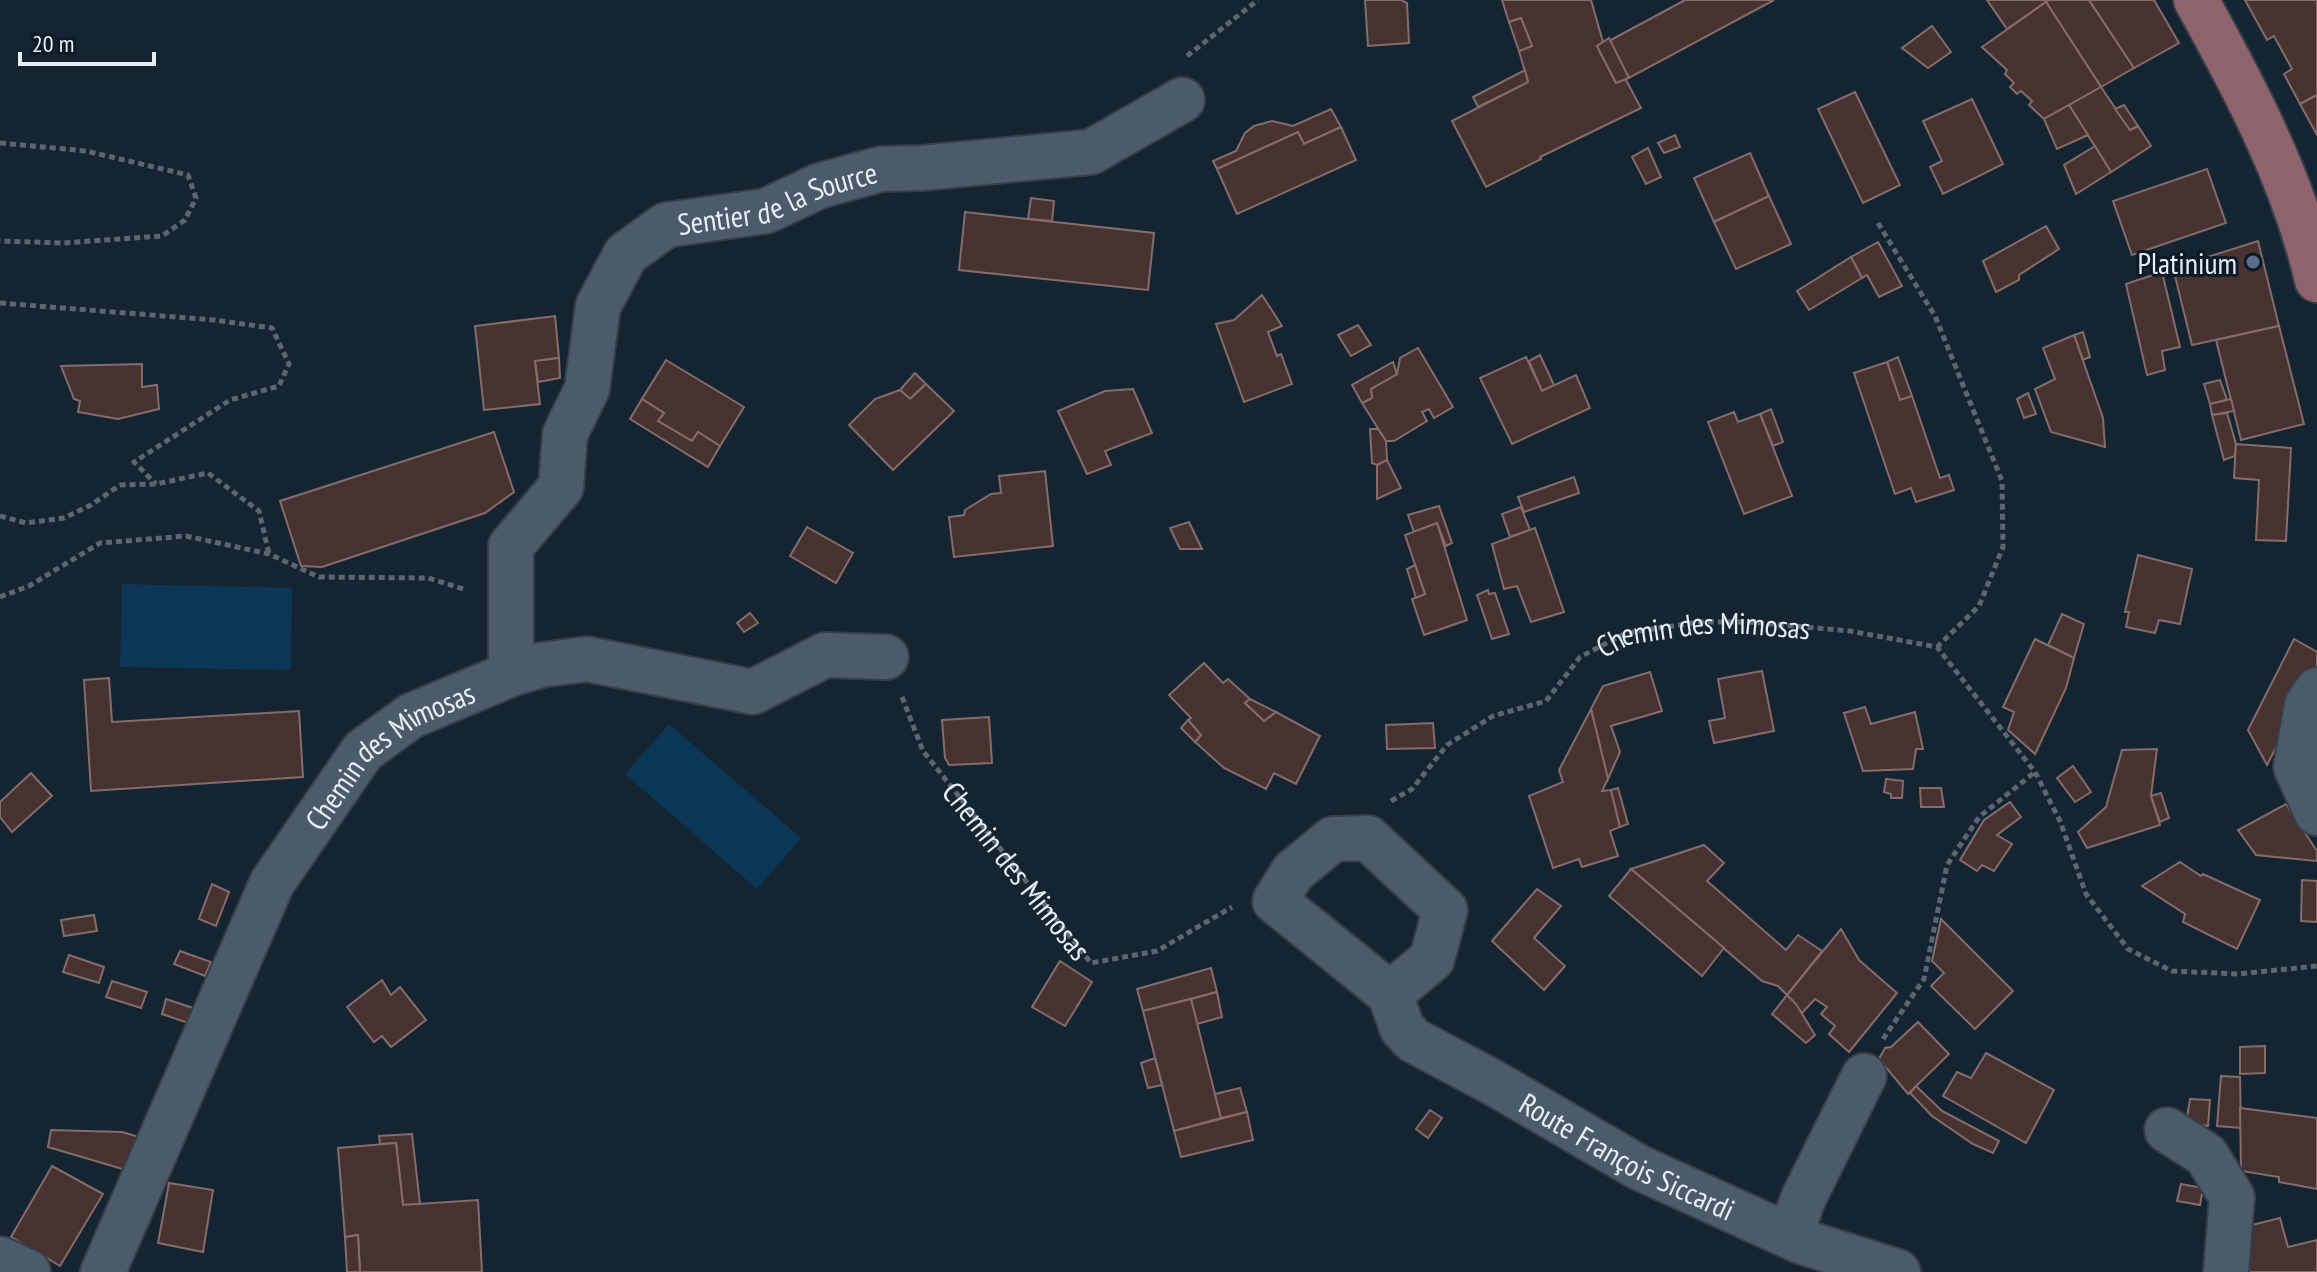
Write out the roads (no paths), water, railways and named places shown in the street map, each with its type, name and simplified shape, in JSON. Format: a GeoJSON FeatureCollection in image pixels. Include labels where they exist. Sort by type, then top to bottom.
{"type":"FeatureCollection","features":[{"type":"Feature","properties":{"kind":"main road"},"geometry":{"type":"LineString","coordinates":[[2196,0],[2272,149],[2309,245],[2317,280]]}},
{"type":"Feature","properties":{"kind":"street","name":"Sentier de la Source"},"geometry":{"type":"LineString","coordinates":[[511,674],[511,546],[561,487],[565,434],[587,389],[598,306],[626,254],[666,225],[766,211],[819,186],[881,169],[1091,152],[1182,100]]}},
{"type":"Feature","properties":{"kind":"street","name":"Chemin des Mimosas"},"geometry":{"type":"LineString","coordinates":[[103,1272],[272,883],[363,751],[411,716],[511,674],[541,665],[587,659],[753,692],[825,655],[886,657]]}},
{"type":"Feature","properties":{"kind":"street"},"geometry":{"type":"LineString","coordinates":[[2317,690],[2307,705],[2296,767],[2317,813]]}},
{"type":"Feature","properties":{"kind":"street","name":"Route François Siccardi"},"geometry":{"type":"LineString","coordinates":[[1390,994],[1432,959],[1445,910],[1368,838],[1333,839],[1293,872],[1275,901],[1390,994],[1402,1028],[1413,1040],[1638,1167],[1800,1241],[1898,1272]]}},
{"type":"Feature","properties":{"kind":"street"},"geometry":{"type":"LineString","coordinates":[[1790,1236],[1803,1199],[1864,1076]]}},
{"type":"Feature","properties":{"kind":"street"},"geometry":{"type":"LineString","coordinates":[[2167,1130],[2206,1155],[2232,1197],[2226,1272]]}},
{"type":"Feature","properties":{"kind":"street"},"geometry":{"type":"LineString","coordinates":[[0,1259],[28,1272]]}},
{"type":"Feature","properties":{"kind":"place","name":"Platinium"},"geometry":{"type":"Point","coordinates":[2253,262]}}]}
